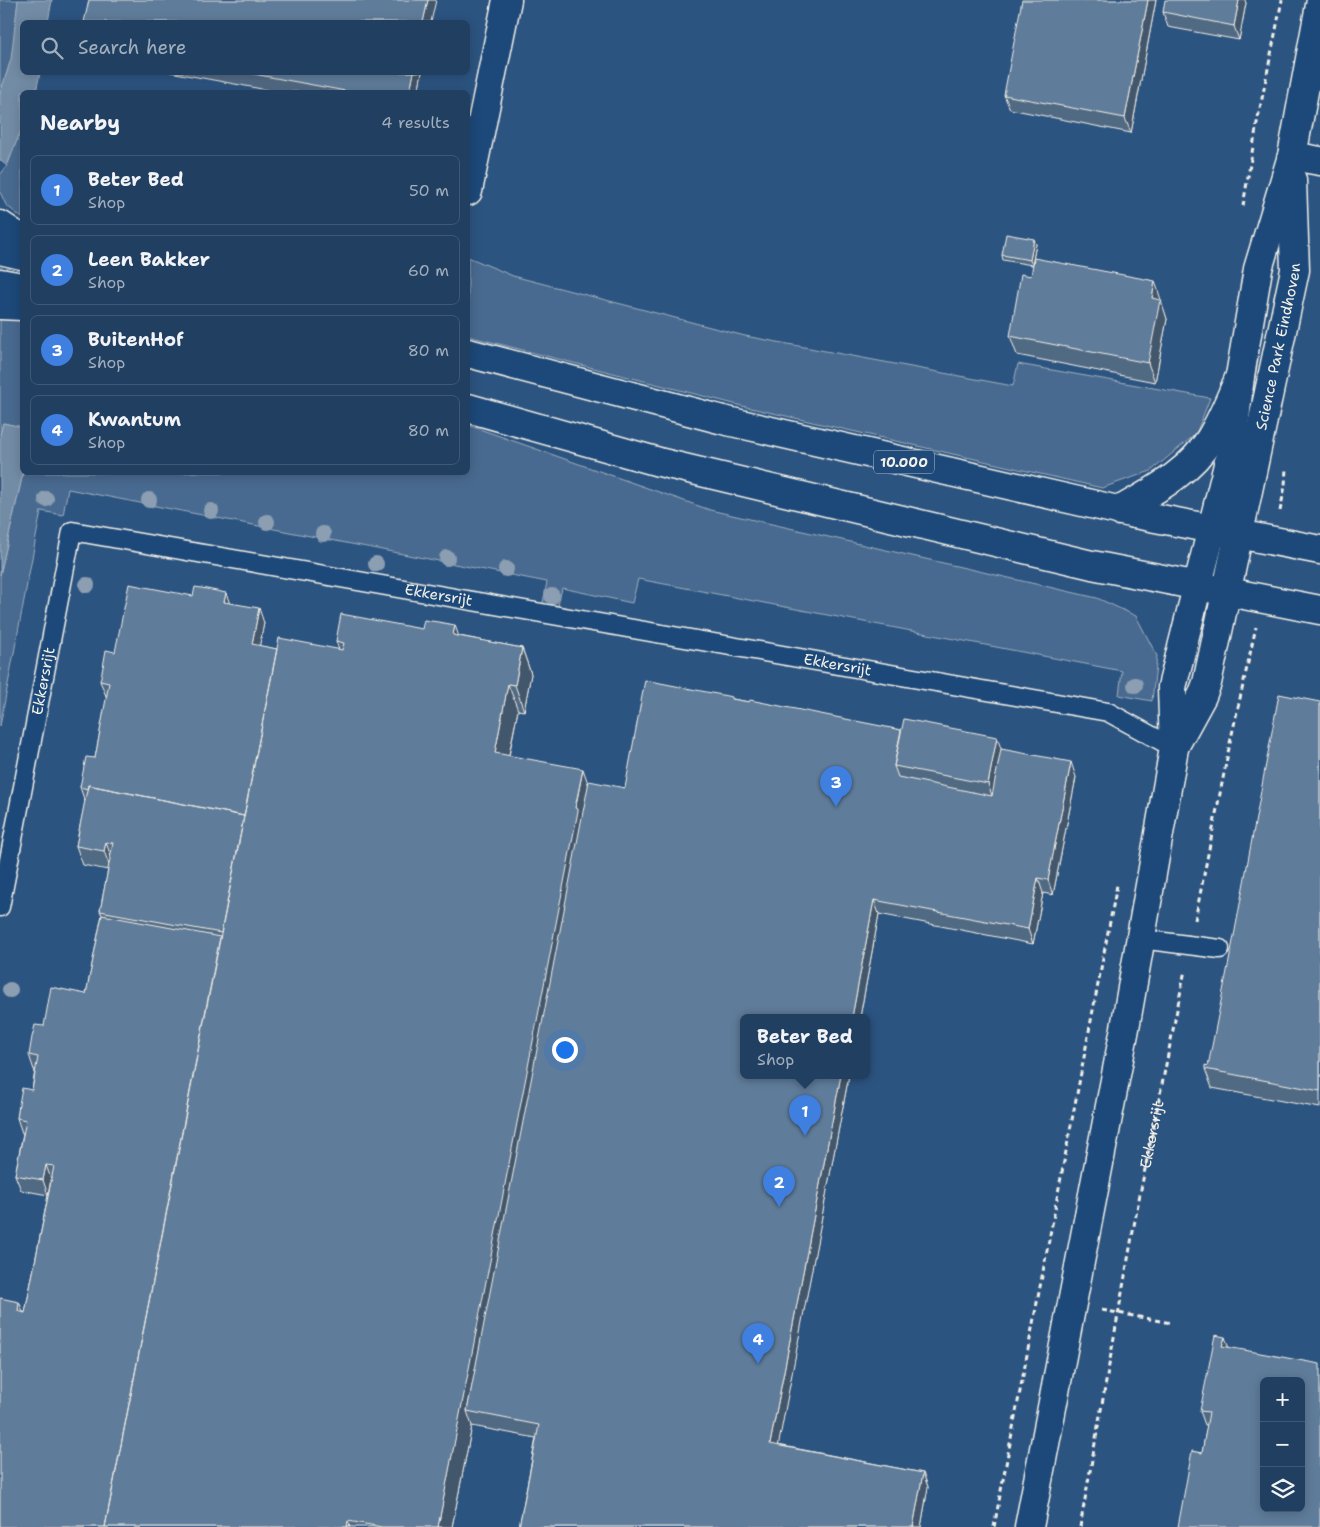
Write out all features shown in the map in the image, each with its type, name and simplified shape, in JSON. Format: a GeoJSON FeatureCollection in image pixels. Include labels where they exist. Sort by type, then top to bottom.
{"type":"FeatureCollection","features":[{"type":"Feature","properties":{"kind":"main road"},"geometry":{"type":"LineString","coordinates":[[470,181],[507,0]]}},
{"type":"Feature","properties":{"kind":"main road","name":"Science Park Eindhoven"},"geometry":{"type":"LineString","coordinates":[[1213,529],[1231,453],[1240,376],[1258,269],[1292,156],[1320,5]]}},
{"type":"Feature","properties":{"kind":"main road"},"geometry":{"type":"LineString","coordinates":[[1292,156],[1320,161]]}},
{"type":"Feature","properties":{"kind":"main road","name":"Science Park Eindhoven"},"geometry":{"type":"LineString","coordinates":[[1240,534],[1295,270],[1292,156]]}},
{"type":"Feature","properties":{"kind":"main road"},"geometry":{"type":"LineString","coordinates":[[0,225],[20,237]]}},
{"type":"Feature","properties":{"kind":"main road"},"geometry":{"type":"LineString","coordinates":[[0,250],[20,255]]}},
{"type":"Feature","properties":{"kind":"main road"},"geometry":{"type":"LineString","coordinates":[[0,283],[20,287]]}},
{"type":"Feature","properties":{"kind":"main road"},"geometry":{"type":"LineString","coordinates":[[0,305],[20,306]]}},
{"type":"Feature","properties":{"kind":"main road","name":"10.000"},"geometry":{"type":"LineString","coordinates":[[470,354],[723,420],[1127,512],[1320,550]]}},
{"type":"Feature","properties":{"kind":"main road"},"geometry":{"type":"LineString","coordinates":[[1127,512],[1176,477],[1195,459],[1210,439],[1240,376]]}},
{"type":"Feature","properties":{"kind":"main road"},"geometry":{"type":"LineString","coordinates":[[470,409],[659,462],[1092,565],[1320,610]]}},
{"type":"Feature","properties":{"kind":"main road"},"geometry":{"type":"LineString","coordinates":[[1029,1527],[1072,1305],[1174,748],[1172,687],[1213,529]]}},
{"type":"Feature","properties":{"kind":"main road"},"geometry":{"type":"LineString","coordinates":[[1174,748],[1207,683],[1240,534]]}},
{"type":"Feature","properties":{"kind":"lane","name":"Ekkersrijt"},"geometry":{"type":"LineString","coordinates":[[0,906],[72,531],[1108,712],[1174,748]]}},
{"type":"Feature","properties":{"kind":"lane"},"geometry":{"type":"LineString","coordinates":[[1140,939],[1220,949]]}},
{"type":"Feature","properties":{"kind":"path","name":"Ekkersrijt"},"geometry":{"type":"LineString","coordinates":[[1080,1527],[1138,1200],[1230,743]]}},
{"type":"Feature","properties":{"kind":"path"},"geometry":{"type":"LineString","coordinates":[[994,1527],[1118,879]]}},
{"type":"Feature","properties":{"kind":"path"},"geometry":{"type":"LineString","coordinates":[[1038,1298],[1171,1323]]}},
{"type":"Feature","properties":{"kind":"shaded area"},"geometry":{"type":"Polygon","coordinates":[[[0,0],[18,0],[12,59],[0,94],[0,0]]]}},
{"type":"Feature","properties":{"kind":"shaded area"},"geometry":{"type":"Polygon","coordinates":[[[18,0],[52,0],[48,20],[20,20],[20,75],[40,75],[36,90],[20,90],[20,132],[7,166],[0,160],[0,94],[11,59],[18,0]]]}},
{"type":"Feature","properties":{"kind":"shaded area"},"geometry":{"type":"Polygon","coordinates":[[[20,132],[20,216],[6,205],[0,192],[0,175],[7,166],[20,132]]]}},
{"type":"Feature","properties":{"kind":"shaded area"},"geometry":{"type":"Polygon","coordinates":[[[470,258],[513,276],[745,336],[1013,386],[1018,364],[1210,398],[1196,434],[1151,471],[1102,488],[742,406],[470,337],[470,258]]]}},
{"type":"Feature","properties":{"kind":"shaded area"},"geometry":{"type":"Polygon","coordinates":[[[12,317],[20,318],[20,427],[3,423],[0,435],[0,320],[12,317]]]}},
{"type":"Feature","properties":{"kind":"shaded area"},"geometry":{"type":"Polygon","coordinates":[[[3,423],[20,427],[20,475],[23,475],[0,575],[0,435],[3,423]]]}},
{"type":"Feature","properties":{"kind":"shaded area"},"geometry":{"type":"Polygon","coordinates":[[[470,426],[710,510],[1097,598],[1136,616],[1157,656],[1152,701],[1119,695],[1122,671],[638,579],[632,603],[562,588],[557,610],[542,608],[547,582],[68,489],[63,515],[41,511],[0,726],[0,575],[23,475],[470,475],[470,426]]]}},
{"type":"Feature","properties":{"kind":"building"},"geometry":{"type":"Polygon","coordinates":[[[89,0],[428,0],[423,20],[84,20],[89,0]]]}},
{"type":"Feature","properties":{"kind":"building"},"geometry":{"type":"Polygon","coordinates":[[[1022,0],[1148,0],[1125,118],[1004,95],[1022,0]]]}},
{"type":"Feature","properties":{"kind":"building"},"geometry":{"type":"Polygon","coordinates":[[[1165,0],[1239,0],[1234,26],[1163,12],[1165,0]]]}},
{"type":"Feature","properties":{"kind":"building"},"geometry":{"type":"Polygon","coordinates":[[[259,75],[413,75],[410,90],[340,90],[259,75]]]}},
{"type":"Feature","properties":{"kind":"building"},"geometry":{"type":"Polygon","coordinates":[[[1006,234],[1034,239],[1030,260],[1002,255],[1006,234]]]}},
{"type":"Feature","properties":{"kind":"building"},"geometry":{"type":"Polygon","coordinates":[[[1034,258],[1155,281],[1152,298],[1160,300],[1148,363],[1010,336],[1021,274],[1031,276],[1034,258]]]}},
{"type":"Feature","properties":{"kind":"building"},"geometry":{"type":"Polygon","coordinates":[[[129,584],[193,596],[195,587],[207,589],[226,593],[224,602],[259,608],[252,644],[277,649],[244,816],[88,785],[88,789],[80,787],[86,757],[95,758],[109,683],[100,681],[106,650],[115,652],[129,584]]]}},
{"type":"Feature","properties":{"kind":"building"},"geometry":{"type":"Polygon","coordinates":[[[341,614],[422,629],[424,620],[455,625],[453,635],[522,648],[515,685],[508,684],[495,753],[583,769],[575,808],[578,811],[438,1527],[382,1527],[348,1521],[347,1527],[105,1527],[279,638],[342,650],[344,643],[336,641],[341,614]]]}},
{"type":"Feature","properties":{"kind":"building"},"geometry":{"type":"Polygon","coordinates":[[[645,680],[732,697],[732,699],[749,702],[750,700],[901,730],[894,766],[898,777],[992,796],[1001,749],[1071,762],[1048,880],[1038,878],[1028,929],[874,900],[853,1014],[740,1014],[740,1079],[840,1079],[770,1444],[923,1473],[913,1527],[519,1527],[539,1425],[467,1411],[589,781],[625,788],[645,680]]]}},
{"type":"Feature","properties":{"kind":"building"},"geometry":{"type":"Polygon","coordinates":[[[1279,694],[1320,702],[1320,1091],[1205,1069],[1205,1065],[1208,1066],[1234,936],[1279,694]]]}},
{"type":"Feature","properties":{"kind":"building"},"geometry":{"type":"Polygon","coordinates":[[[904,719],[997,737],[988,784],[894,766],[904,719]]]}},
{"type":"Feature","properties":{"kind":"building"},"geometry":{"type":"Polygon","coordinates":[[[88,785],[244,816],[221,933],[100,911],[113,843],[106,842],[104,851],[76,846],[88,785]]]}},
{"type":"Feature","properties":{"kind":"building"},"geometry":{"type":"Polygon","coordinates":[[[102,915],[220,937],[105,1527],[0,1527],[0,1298],[19,1302],[18,1311],[25,1313],[54,1166],[46,1165],[43,1180],[15,1175],[26,1120],[17,1118],[19,1104],[22,1088],[32,1090],[38,1057],[29,1055],[32,1037],[35,1025],[44,1026],[51,987],[86,994],[102,915]]]}},
{"type":"Feature","properties":{"kind":"building"},"geometry":{"type":"Polygon","coordinates":[[[1215,1335],[1225,1337],[1222,1346],[1320,1364],[1320,1527],[1178,1527],[1192,1451],[1202,1453],[1209,1412],[1200,1411],[1215,1335]]]}},
{"type":"Feature","properties":{"kind":"place","name":"BuitenHof"},"geometry":{"type":"Point","coordinates":[836,807]}},
{"type":"Feature","properties":{"kind":"place","name":"Beter Bed"},"geometry":{"type":"Point","coordinates":[805,1136]}},
{"type":"Feature","properties":{"kind":"place","name":"Leen Bakker"},"geometry":{"type":"Point","coordinates":[779,1207]}},
{"type":"Feature","properties":{"kind":"place","name":"Kwantum"},"geometry":{"type":"Point","coordinates":[758,1364]}}]}
